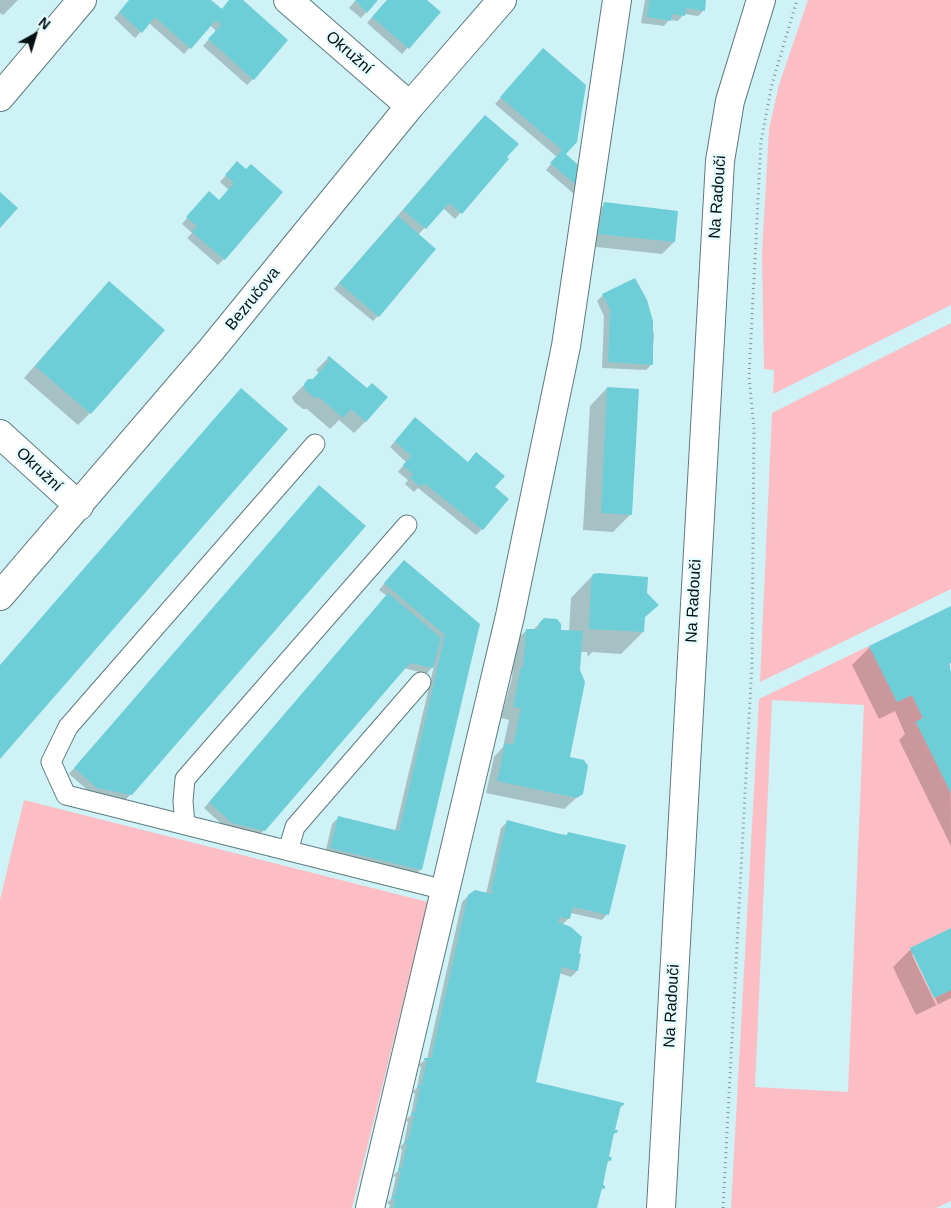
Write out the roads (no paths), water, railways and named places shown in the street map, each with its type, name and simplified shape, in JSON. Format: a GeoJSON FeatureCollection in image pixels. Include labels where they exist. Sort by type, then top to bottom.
{"type":"FeatureCollection","features":[{"type":"Feature","properties":{"kind":"street"},"geometry":{"type":"LineString","coordinates":[[0,97],[82,0]]}},
{"type":"Feature","properties":{"kind":"street","name":"Okružní"},"geometry":{"type":"LineString","coordinates":[[288,0],[410,106]]}},
{"type":"Feature","properties":{"kind":"street","name":"Bezručova"},"geometry":{"type":"LineString","coordinates":[[0,596],[211,350],[410,106],[502,0]]}},
{"type":"Feature","properties":{"kind":"street"},"geometry":{"type":"LineString","coordinates":[[370,1208],[510,616],[566,346],[618,0]]}},
{"type":"Feature","properties":{"kind":"street","name":"Na Radouči"},"geometry":{"type":"LineString","coordinates":[[661,1208],[720,161],[730,101],[761,0]]}},
{"type":"Feature","properties":{"kind":"street","name":"Okružní"},"geometry":{"type":"LineString","coordinates":[[0,434],[78,506]]}},
{"type":"Feature","properties":{"kind":"lane"},"geometry":{"type":"LineString","coordinates":[[315,444],[68,727],[51,762],[66,795],[445,890]]}},
{"type":"Feature","properties":{"kind":"lane"},"geometry":{"type":"LineString","coordinates":[[185,825],[183,801],[185,779],[406,525]]}},
{"type":"Feature","properties":{"kind":"lane"},"geometry":{"type":"LineString","coordinates":[[288,851],[295,827],[421,682]]}}]}
